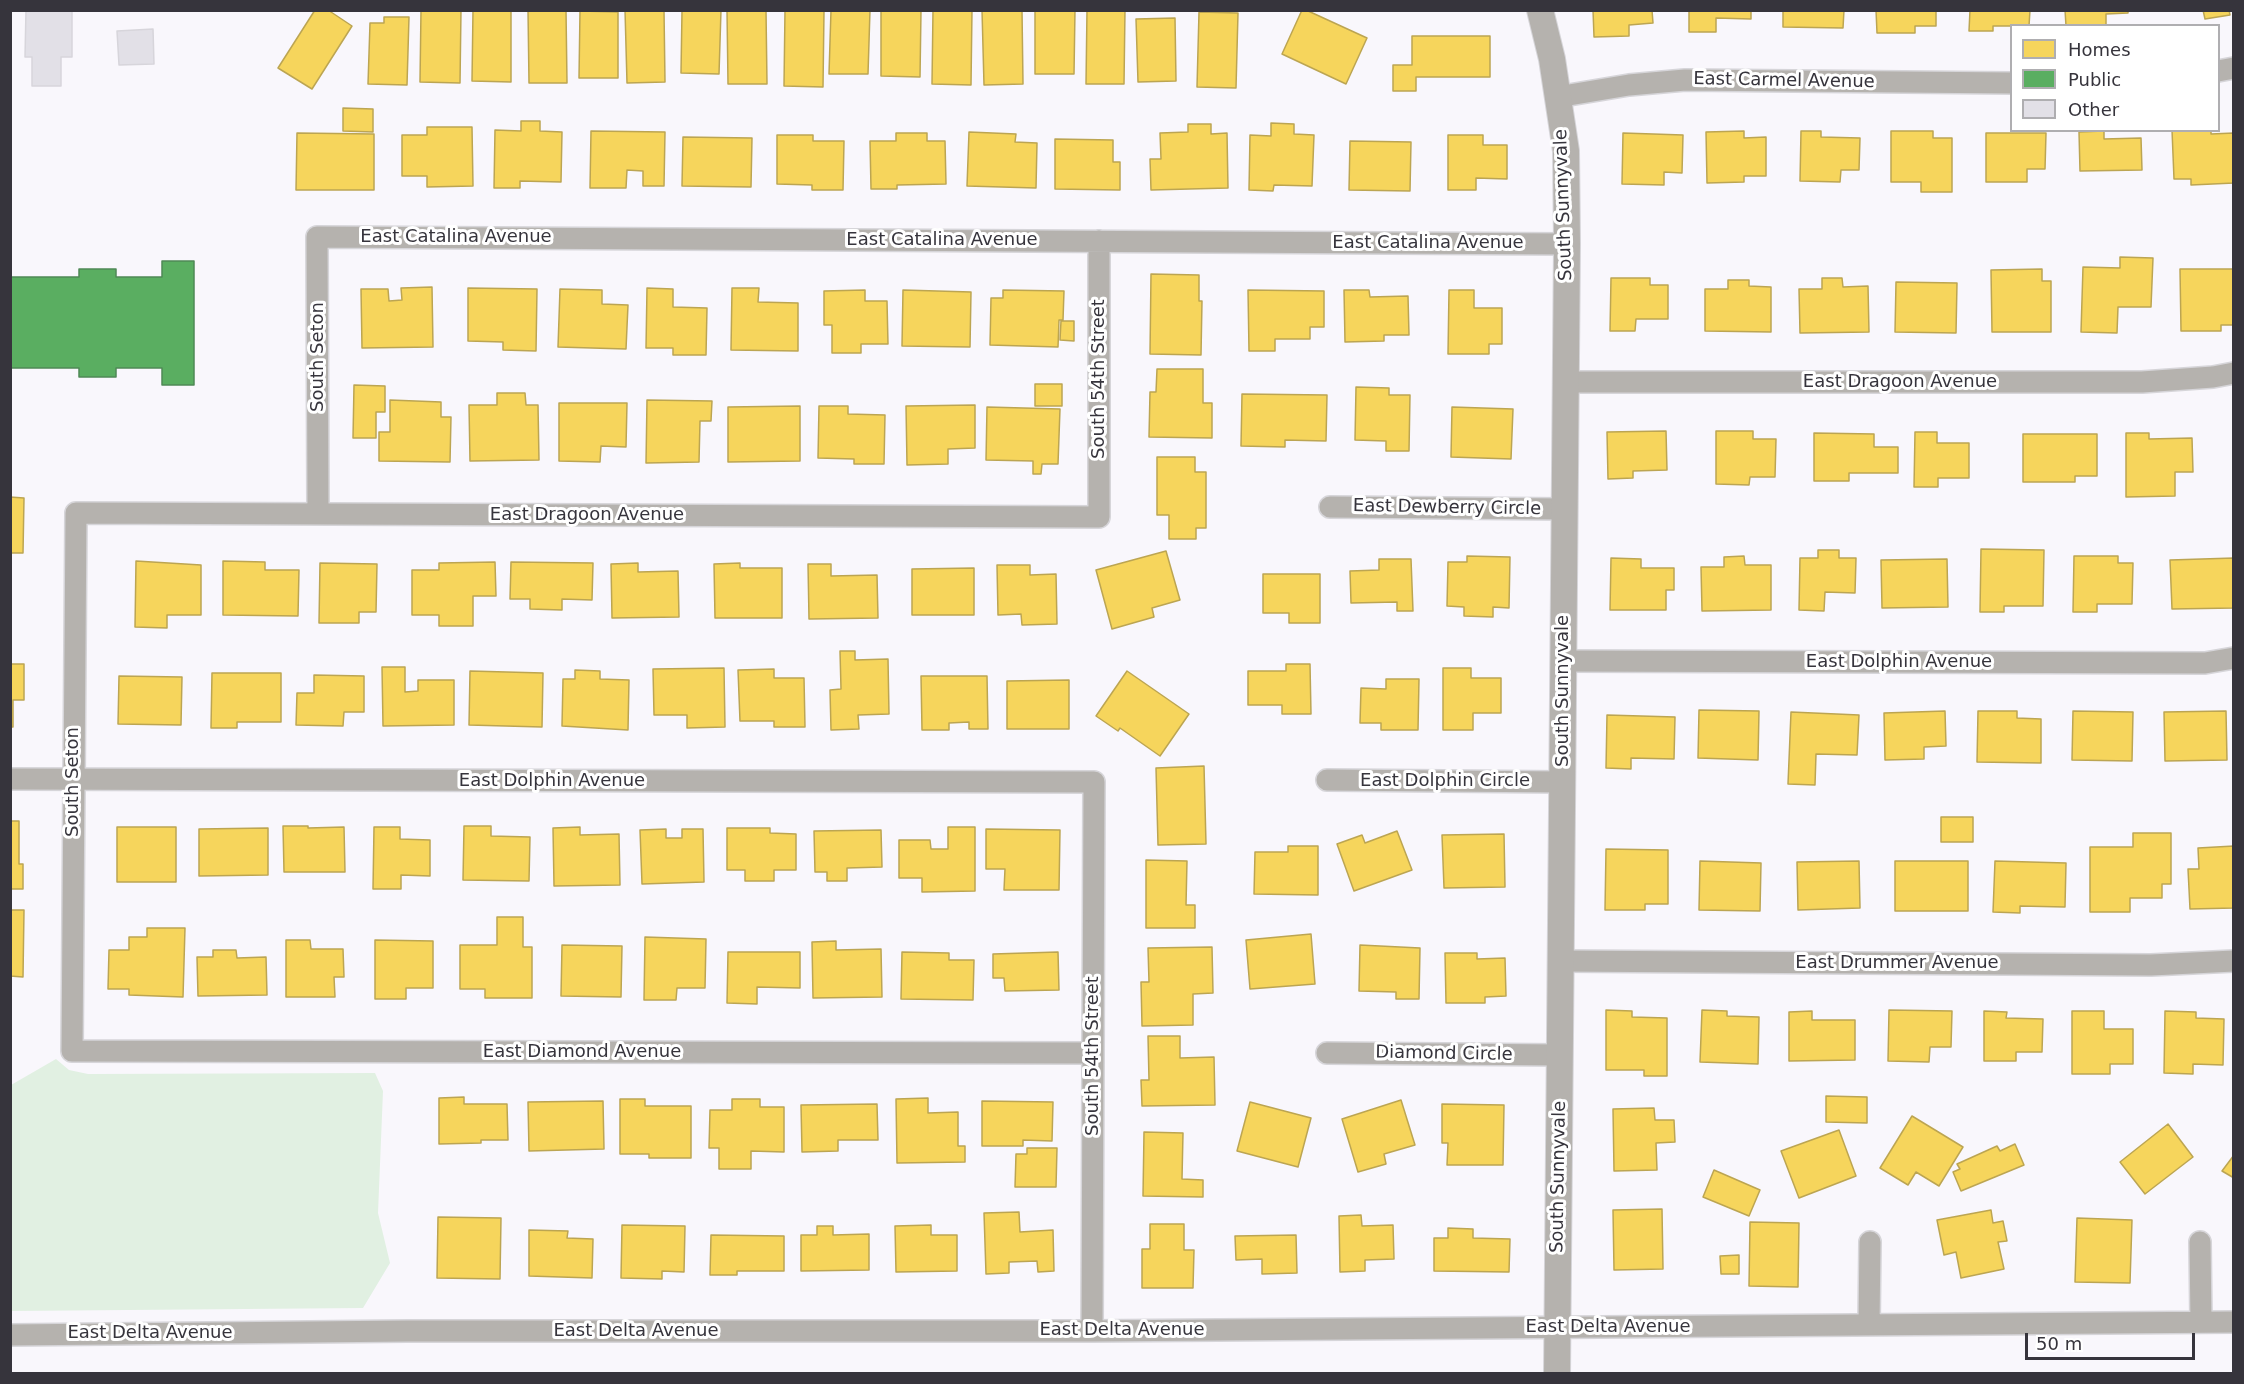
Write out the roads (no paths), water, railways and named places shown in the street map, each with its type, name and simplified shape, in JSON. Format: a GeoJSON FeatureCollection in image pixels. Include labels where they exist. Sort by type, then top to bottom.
{"type":"FeatureCollection","features":[{"type":"Feature","properties":{"kind":"street","name":"South Sunnyvale"},"geometry":{"type":"LineString","coordinates":[[1540,10],[1552,59],[1566,151],[1557,1374]]}},
{"type":"Feature","properties":{"kind":"street","name":"East Carmel Avenue"},"geometry":{"type":"LineString","coordinates":[[1557,97],[1629,85],[1685,80],[2010,83]]}},
{"type":"Feature","properties":{"kind":"street","name":"East Catalina Avenue"},"geometry":{"type":"LineString","coordinates":[[317,237],[1567,244]]}},
{"type":"Feature","properties":{"kind":"street","name":"South Seton"},"geometry":{"type":"LineString","coordinates":[[317,237],[318,513]]}},
{"type":"Feature","properties":{"kind":"street","name":"South 54th Street"},"geometry":{"type":"LineString","coordinates":[[1099,241],[1099,517]]}},
{"type":"Feature","properties":{"kind":"street","name":"East Dragoon Avenue"},"geometry":{"type":"LineString","coordinates":[[1566,382],[2142,382],[2213,377],[2234,373]]}},
{"type":"Feature","properties":{"kind":"street","name":"East Dewberry Circle"},"geometry":{"type":"LineString","coordinates":[[1330,507],[1565,509]]}},
{"type":"Feature","properties":{"kind":"street","name":"South Seton"},"geometry":{"type":"LineString","coordinates":[[72,1051],[76,513]]}},
{"type":"Feature","properties":{"kind":"street","name":"East Dragoon Avenue"},"geometry":{"type":"LineString","coordinates":[[76,513],[1099,517]]}},
{"type":"Feature","properties":{"kind":"street","name":"East Dolphin Avenue"},"geometry":{"type":"LineString","coordinates":[[1564,661],[2205,663],[2234,657]]}},
{"type":"Feature","properties":{"kind":"street","name":"East Dolphin Avenue"},"geometry":{"type":"LineString","coordinates":[[10,779],[1094,782]]}},
{"type":"Feature","properties":{"kind":"street","name":"East Dolphin Circle"},"geometry":{"type":"LineString","coordinates":[[1327,780],[1563,782]]}},
{"type":"Feature","properties":{"kind":"street","name":"South 54th Street"},"geometry":{"type":"LineString","coordinates":[[1092,1331],[1094,782]]}},
{"type":"Feature","properties":{"kind":"street","name":"East Drummer Avenue"},"geometry":{"type":"LineString","coordinates":[[1561,961],[2151,965],[2234,961]]}},
{"type":"Feature","properties":{"kind":"street","name":"East Diamond Avenue"},"geometry":{"type":"LineString","coordinates":[[72,1051],[1092,1053]]}},
{"type":"Feature","properties":{"kind":"street","name":"Diamond Circle"},"geometry":{"type":"LineString","coordinates":[[1327,1053],[1560,1055]]}},
{"type":"Feature","properties":{"kind":"street"},"geometry":{"type":"LineString","coordinates":[[1869,1325],[1870,1242]]}},
{"type":"Feature","properties":{"kind":"street"},"geometry":{"type":"LineString","coordinates":[[2200,1242],[2201,1322]]}},
{"type":"Feature","properties":{"kind":"street","name":"East Delta Avenue"},"geometry":{"type":"LineString","coordinates":[[10,1335],[396,1331],[1092,1331],[2234,1322]]}}]}
